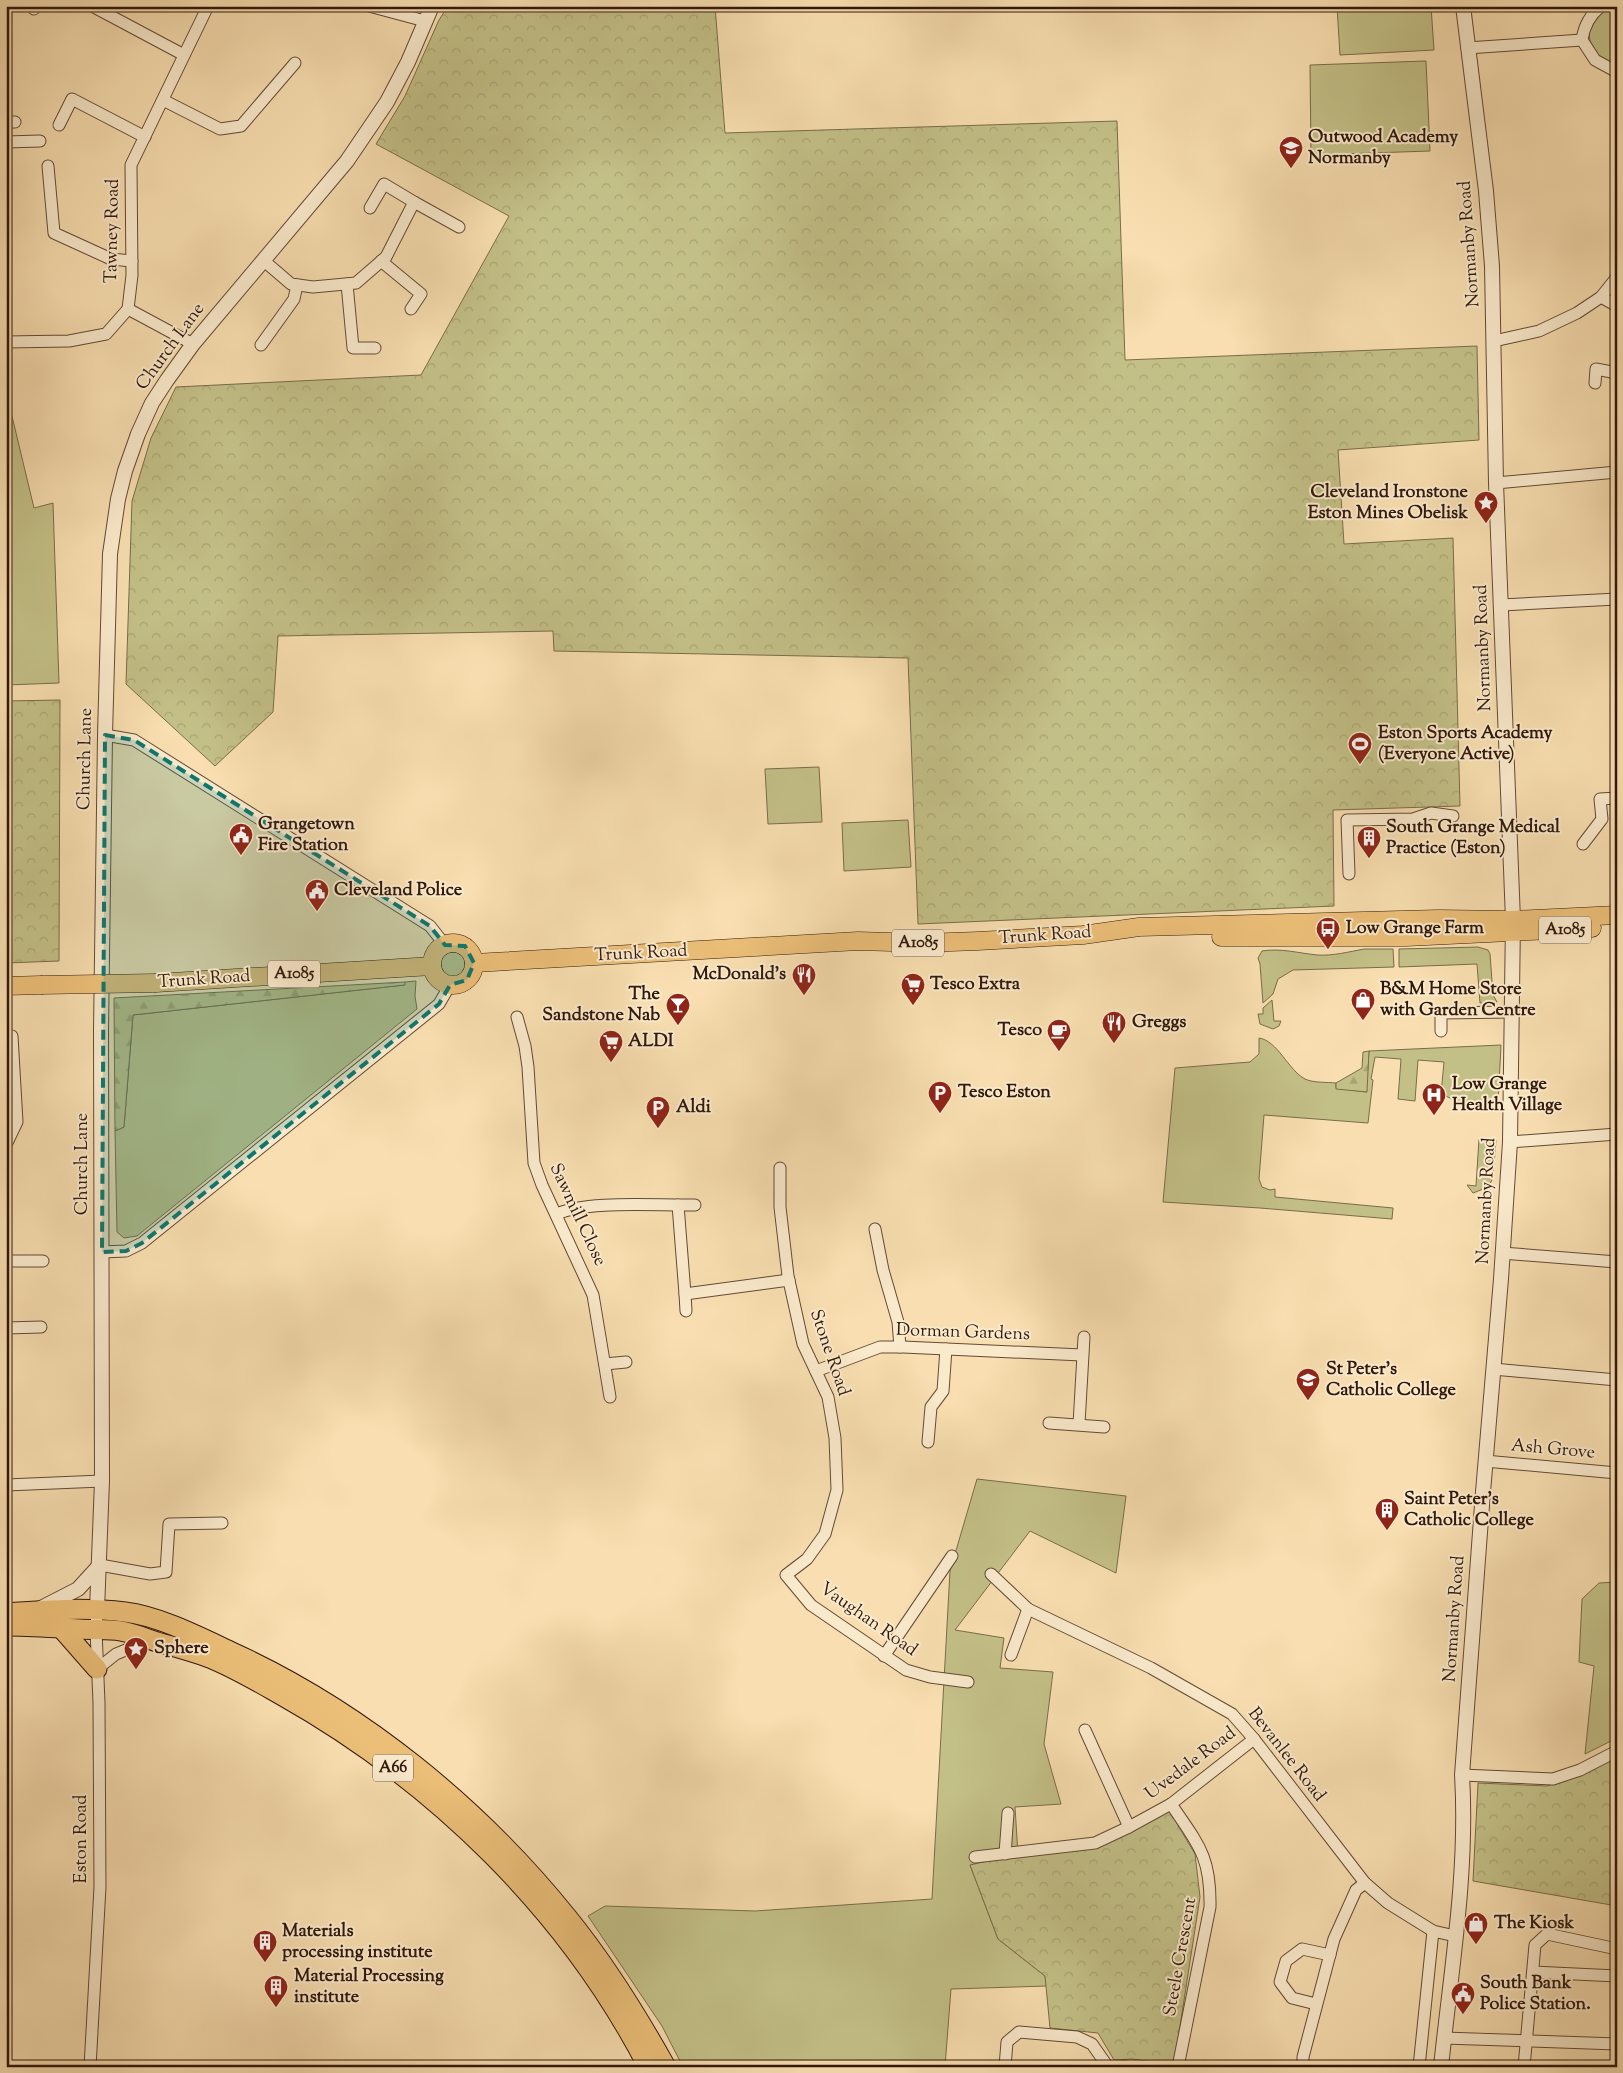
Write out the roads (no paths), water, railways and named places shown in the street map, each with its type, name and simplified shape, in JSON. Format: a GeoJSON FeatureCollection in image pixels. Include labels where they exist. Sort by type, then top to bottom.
{"type":"FeatureCollection","features":[{"type":"Feature","properties":{"kind":"highway","name":"A66"},"geometry":{"type":"LineString","coordinates":[[6,1626],[35,1618],[97,1610],[126,1612],[160,1621],[262,1666],[309,1693],[368,1731],[457,1801],[526,1869],[568,1918],[600,1960],[637,2016],[666,2067]]}},
{"type":"Feature","properties":{"kind":"highway","name":"A66"},"geometry":{"type":"LineString","coordinates":[[6,1613],[35,1618],[61,1628],[122,1632],[189,1650],[256,1680],[361,1744],[441,1808],[499,1863],[552,1921],[598,1983],[635,2042],[648,2067]]}},
{"type":"Feature","properties":{"kind":"highway"},"geometry":{"type":"LineString","coordinates":[[61,1628],[97,1669]]}},
{"type":"Feature","properties":{"kind":"main road","name":"Trunk Road"},"geometry":{"type":"LineString","coordinates":[[474,964],[858,941],[924,943],[1083,934],[1139,927],[1438,919],[1513,926],[1617,915]]}},
{"type":"Feature","properties":{"kind":"main road","name":"A1085"},"geometry":{"type":"LineString","coordinates":[[1513,926],[1617,925]]}},
{"type":"Feature","properties":{"kind":"main road"},"geometry":{"type":"LineString","coordinates":[[452,943],[465,946],[470,951],[474,964],[471,975],[467,980],[456,985],[450,985],[438,978],[432,966],[435,953],[445,945],[452,943]]}},
{"type":"Feature","properties":{"kind":"main road","name":"Trunk Road"},"geometry":{"type":"LineString","coordinates":[[6,986],[156,983],[432,966]]}},
{"type":"Feature","properties":{"kind":"street"},"geometry":{"type":"LineString","coordinates":[[92,6],[184,56]]}},
{"type":"Feature","properties":{"kind":"street","name":"Tawney Road"},"geometry":{"type":"LineString","coordinates":[[193,344],[128,309],[132,275],[131,165],[208,6]]}},
{"type":"Feature","properties":{"kind":"street"},"geometry":{"type":"LineString","coordinates":[[369,6],[425,20]]}},
{"type":"Feature","properties":{"kind":"street","name":"Church Lane"},"geometry":{"type":"LineString","coordinates":[[97,1610],[102,1481],[101,1031],[105,735],[110,554],[118,499],[125,471],[152,403],[193,344],[346,161],[387,102],[408,62],[432,6]]}},
{"type":"Feature","properties":{"kind":"street","name":"Normanby Road"},"geometry":{"type":"LineString","coordinates":[[1441,2067],[1455,1936],[1464,1815],[1462,1776],[1510,1142],[1513,926],[1496,483],[1492,266],[1486,191],[1463,6]]}},
{"type":"Feature","properties":{"kind":"street"},"geometry":{"type":"LineString","coordinates":[[1601,6],[1592,13],[1584,29],[1582,40],[1595,60],[1617,72]]}},
{"type":"Feature","properties":{"kind":"street"},"geometry":{"type":"LineString","coordinates":[[1468,48],[1582,40]]}},
{"type":"Feature","properties":{"kind":"street"},"geometry":{"type":"LineString","coordinates":[[163,100],[220,128],[241,126],[295,63]]}},
{"type":"Feature","properties":{"kind":"street"},"geometry":{"type":"LineString","coordinates":[[59,125],[72,99],[145,137]]}},
{"type":"Feature","properties":{"kind":"street"},"geometry":{"type":"LineString","coordinates":[[6,142],[40,141]]}},
{"type":"Feature","properties":{"kind":"street"},"geometry":{"type":"LineString","coordinates":[[48,166],[54,232],[111,259],[132,261]]}},
{"type":"Feature","properties":{"kind":"street"},"geometry":{"type":"LineString","coordinates":[[370,208],[384,184],[459,227]]}},
{"type":"Feature","properties":{"kind":"street"},"geometry":{"type":"LineString","coordinates":[[263,260],[291,284],[313,288],[356,283],[386,257],[414,202]]}},
{"type":"Feature","properties":{"kind":"street"},"geometry":{"type":"LineString","coordinates":[[381,261],[421,294],[411,309]]}},
{"type":"Feature","properties":{"kind":"street"},"geometry":{"type":"LineString","coordinates":[[1494,341],[1539,331],[1577,313],[1601,298],[1617,278]]}},
{"type":"Feature","properties":{"kind":"street"},"geometry":{"type":"LineString","coordinates":[[347,284],[353,348],[375,348]]}},
{"type":"Feature","properties":{"kind":"street"},"geometry":{"type":"LineString","coordinates":[[261,345],[294,299],[297,285]]}},
{"type":"Feature","properties":{"kind":"street"},"geometry":{"type":"LineString","coordinates":[[1601,298],[1617,306]]}},
{"type":"Feature","properties":{"kind":"street"},"geometry":{"type":"LineString","coordinates":[[6,342],[69,341],[106,334],[128,309]]}},
{"type":"Feature","properties":{"kind":"street"},"geometry":{"type":"LineString","coordinates":[[1595,384],[1596,369],[1617,373]]}},
{"type":"Feature","properties":{"kind":"street"},"geometry":{"type":"LineString","coordinates":[[1496,483],[1617,472]]}},
{"type":"Feature","properties":{"kind":"street"},"geometry":{"type":"LineString","coordinates":[[1501,605],[1617,599]]}},
{"type":"Feature","properties":{"kind":"street"},"geometry":{"type":"LineString","coordinates":[[105,735],[134,740],[430,926],[445,945]]}},
{"type":"Feature","properties":{"kind":"street"},"geometry":{"type":"LineString","coordinates":[[1583,844],[1602,819],[1600,799],[1617,798]]}},
{"type":"Feature","properties":{"kind":"street"},"geometry":{"type":"LineString","coordinates":[[1349,874],[1347,820],[1413,819],[1431,813],[1453,816]]}},
{"type":"Feature","properties":{"kind":"street"},"geometry":{"type":"LineString","coordinates":[[102,1252],[126,1251],[142,1243],[439,1004],[450,985]]}},
{"type":"Feature","properties":{"kind":"street"},"geometry":{"type":"LineString","coordinates":[[1441,1031],[1441,1014],[1512,1012]]}},
{"type":"Feature","properties":{"kind":"street","name":"Sawmill Close"},"geometry":{"type":"LineString","coordinates":[[517,1017],[525,1046],[528,1067],[534,1163],[593,1295],[610,1397]]}},
{"type":"Feature","properties":{"kind":"street"},"geometry":{"type":"LineString","coordinates":[[6,1145],[12,1122],[12,1036]]}},
{"type":"Feature","properties":{"kind":"street"},"geometry":{"type":"LineString","coordinates":[[1510,1142],[1617,1134]]}},
{"type":"Feature","properties":{"kind":"street","name":"Stone Road"},"geometry":{"type":"LineString","coordinates":[[780,1168],[780,1207],[789,1280],[804,1344],[828,1397],[835,1438],[837,1490],[825,1534],[807,1558],[786,1575]]}},
{"type":"Feature","properties":{"kind":"street"},"geometry":{"type":"LineString","coordinates":[[556,1214],[568,1209],[695,1204]]}},
{"type":"Feature","properties":{"kind":"street"},"geometry":{"type":"LineString","coordinates":[[678,1205],[686,1311]]}},
{"type":"Feature","properties":{"kind":"street"},"geometry":{"type":"LineString","coordinates":[[876,1229],[884,1270],[898,1322],[900,1347]]}},
{"type":"Feature","properties":{"kind":"street"},"geometry":{"type":"LineString","coordinates":[[1502,1252],[1617,1262]]}},
{"type":"Feature","properties":{"kind":"street"},"geometry":{"type":"LineString","coordinates":[[6,1262],[43,1261]]}},
{"type":"Feature","properties":{"kind":"street"},"geometry":{"type":"LineString","coordinates":[[685,1294],[789,1280]]}},
{"type":"Feature","properties":{"kind":"street"},"geometry":{"type":"LineString","coordinates":[[6,1328],[41,1327]]}},
{"type":"Feature","properties":{"kind":"street"},"geometry":{"type":"LineString","coordinates":[[1079,1424],[1084,1337]]}},
{"type":"Feature","properties":{"kind":"street","name":"Dorman Gardens"},"geometry":{"type":"LineString","coordinates":[[816,1371],[880,1347],[1082,1355]]}},
{"type":"Feature","properties":{"kind":"street"},"geometry":{"type":"LineString","coordinates":[[928,1442],[932,1407],[943,1390],[946,1349]]}},
{"type":"Feature","properties":{"kind":"street"},"geometry":{"type":"LineString","coordinates":[[605,1364],[626,1362]]}},
{"type":"Feature","properties":{"kind":"street"},"geometry":{"type":"LineString","coordinates":[[1493,1369],[1617,1380]]}},
{"type":"Feature","properties":{"kind":"street"},"geometry":{"type":"LineString","coordinates":[[1049,1423],[1104,1426]]}},
{"type":"Feature","properties":{"kind":"street","name":"Ash Grove"},"geometry":{"type":"LineString","coordinates":[[1485,1461],[1617,1473]]}},
{"type":"Feature","properties":{"kind":"street"},"geometry":{"type":"LineString","coordinates":[[6,1485],[102,1481]]}},
{"type":"Feature","properties":{"kind":"street"},"geometry":{"type":"LineString","coordinates":[[35,1618],[78,1589],[100,1565],[150,1574],[166,1572],[169,1524],[222,1523]]}},
{"type":"Feature","properties":{"kind":"street"},"geometry":{"type":"LineString","coordinates":[[884,1656],[952,1556]]}},
{"type":"Feature","properties":{"kind":"street","name":"Bevanlee Road"},"geometry":{"type":"LineString","coordinates":[[991,1574],[1028,1609],[1150,1668],[1232,1714],[1254,1739],[1365,1883],[1388,1903],[1434,1931],[1455,1936]]}},
{"type":"Feature","properties":{"kind":"street","name":"Vaughan Road"},"geometry":{"type":"LineString","coordinates":[[786,1575],[811,1605],[906,1670],[930,1677],[968,1682]]}},
{"type":"Feature","properties":{"kind":"street"},"geometry":{"type":"LineString","coordinates":[[1012,1655],[1028,1609]]}},
{"type":"Feature","properties":{"kind":"street","name":"Eston Road"},"geometry":{"type":"LineString","coordinates":[[90,2067],[100,1887],[97,1610]]}},
{"type":"Feature","properties":{"kind":"street"},"geometry":{"type":"LineString","coordinates":[[97,1669],[116,1654],[150,1640]]}},
{"type":"Feature","properties":{"kind":"street"},"geometry":{"type":"LineString","coordinates":[[1086,1730],[1129,1827]]}},
{"type":"Feature","properties":{"kind":"street","name":"Uvedale Road"},"geometry":{"type":"LineString","coordinates":[[975,1857],[1096,1843],[1171,1804],[1254,1739]]}},
{"type":"Feature","properties":{"kind":"street"},"geometry":{"type":"LineString","coordinates":[[1462,1776],[1553,1779],[1580,1770],[1617,1751]]}},
{"type":"Feature","properties":{"kind":"street","name":"Steele Crescent"},"geometry":{"type":"LineString","coordinates":[[1171,1804],[1201,1848],[1207,1863],[1210,1882],[1210,1907],[1178,2067]]}},
{"type":"Feature","properties":{"kind":"street"},"geometry":{"type":"LineString","coordinates":[[1005,1854],[1008,1812]]}},
{"type":"Feature","properties":{"kind":"street"},"geometry":{"type":"LineString","coordinates":[[1303,2067],[1303,2057],[1334,1940],[1356,1890],[1365,1883]]}},
{"type":"Feature","properties":{"kind":"street"},"geometry":{"type":"LineString","coordinates":[[1419,2067],[1434,1931]]}},
{"type":"Feature","properties":{"kind":"street"},"geometry":{"type":"LineString","coordinates":[[1524,2067],[1535,1945],[1547,1934],[1617,1949]]}},
{"type":"Feature","properties":{"kind":"street"},"geometry":{"type":"LineString","coordinates":[[1316,2004],[1292,1998],[1280,1982],[1286,1961],[1302,1949],[1330,1955]]}},
{"type":"Feature","properties":{"kind":"street"},"geometry":{"type":"LineString","coordinates":[[1533,1972],[1617,1976]]}},
{"type":"Feature","properties":{"kind":"street"},"geometry":{"type":"LineString","coordinates":[[1005,2067],[1007,2042],[1019,2032],[1076,2037],[1092,2044],[1108,2067]]}},
{"type":"Feature","properties":{"kind":"street"},"geometry":{"type":"LineString","coordinates":[[1444,2038],[1617,2044]]}},
{"type":"Feature","properties":{"kind":"place","name":"Outwood Academy Normanby"},"geometry":{"type":"Point","coordinates":[1291,169]}},
{"type":"Feature","properties":{"kind":"place","name":"Cleveland Ironstone Eston Mines Obelisk"},"geometry":{"type":"Point","coordinates":[1486,524]}},
{"type":"Feature","properties":{"kind":"place","name":"Eston Sports Academy (Everyone Active)"},"geometry":{"type":"Point","coordinates":[1360,765]}},
{"type":"Feature","properties":{"kind":"place","name":"Grangetown Fire Station"},"geometry":{"type":"Point","coordinates":[241,856]}},
{"type":"Feature","properties":{"kind":"place","name":"South Grange Medical Practice (Eston)"},"geometry":{"type":"Point","coordinates":[1369,859]}},
{"type":"Feature","properties":{"kind":"place","name":"Cleveland Police"},"geometry":{"type":"Point","coordinates":[317,912]}},
{"type":"Feature","properties":{"kind":"place","name":"Low Grange Farm"},"geometry":{"type":"Point","coordinates":[1328,950]}},
{"type":"Feature","properties":{"kind":"place","name":"McDonald's"},"geometry":{"type":"Point","coordinates":[804,996]}},
{"type":"Feature","properties":{"kind":"place","name":"Tesco Extra"},"geometry":{"type":"Point","coordinates":[913,1006]}},
{"type":"Feature","properties":{"kind":"place","name":"B&M Home Store with Garden Centre"},"geometry":{"type":"Point","coordinates":[1363,1021]}},
{"type":"Feature","properties":{"kind":"place","name":"The Sandstone Nab"},"geometry":{"type":"Point","coordinates":[678,1026]}},
{"type":"Feature","properties":{"kind":"place","name":"Greggs"},"geometry":{"type":"Point","coordinates":[1114,1044]}},
{"type":"Feature","properties":{"kind":"place","name":"Tesco"},"geometry":{"type":"Point","coordinates":[1059,1052]}},
{"type":"Feature","properties":{"kind":"place","name":"ALDI"},"geometry":{"type":"Point","coordinates":[611,1063]}},
{"type":"Feature","properties":{"kind":"place","name":"Tesco Eston"},"geometry":{"type":"Point","coordinates":[940,1114]}},
{"type":"Feature","properties":{"kind":"place","name":"Low Grange Health Village"},"geometry":{"type":"Point","coordinates":[1434,1116]}},
{"type":"Feature","properties":{"kind":"place","name":"Aldi"},"geometry":{"type":"Point","coordinates":[658,1129]}},
{"type":"Feature","properties":{"kind":"place","name":"St Peter's Catholic College"},"geometry":{"type":"Point","coordinates":[1308,1401]}},
{"type":"Feature","properties":{"kind":"place","name":"Saint Peter's Catholic College"},"geometry":{"type":"Point","coordinates":[1387,1531]}},
{"type":"Feature","properties":{"kind":"place","name":"Sphere"},"geometry":{"type":"Point","coordinates":[136,1670]}},
{"type":"Feature","properties":{"kind":"place","name":"The Kiosk"},"geometry":{"type":"Point","coordinates":[1476,1945]}},
{"type":"Feature","properties":{"kind":"place","name":"Materials processing institute"},"geometry":{"type":"Point","coordinates":[265,1963]}},
{"type":"Feature","properties":{"kind":"place","name":"Material Processing institute"},"geometry":{"type":"Point","coordinates":[276,2008]}},
{"type":"Feature","properties":{"kind":"place","name":"South Bank Police Station."},"geometry":{"type":"Point","coordinates":[1463,2015]}}]}
